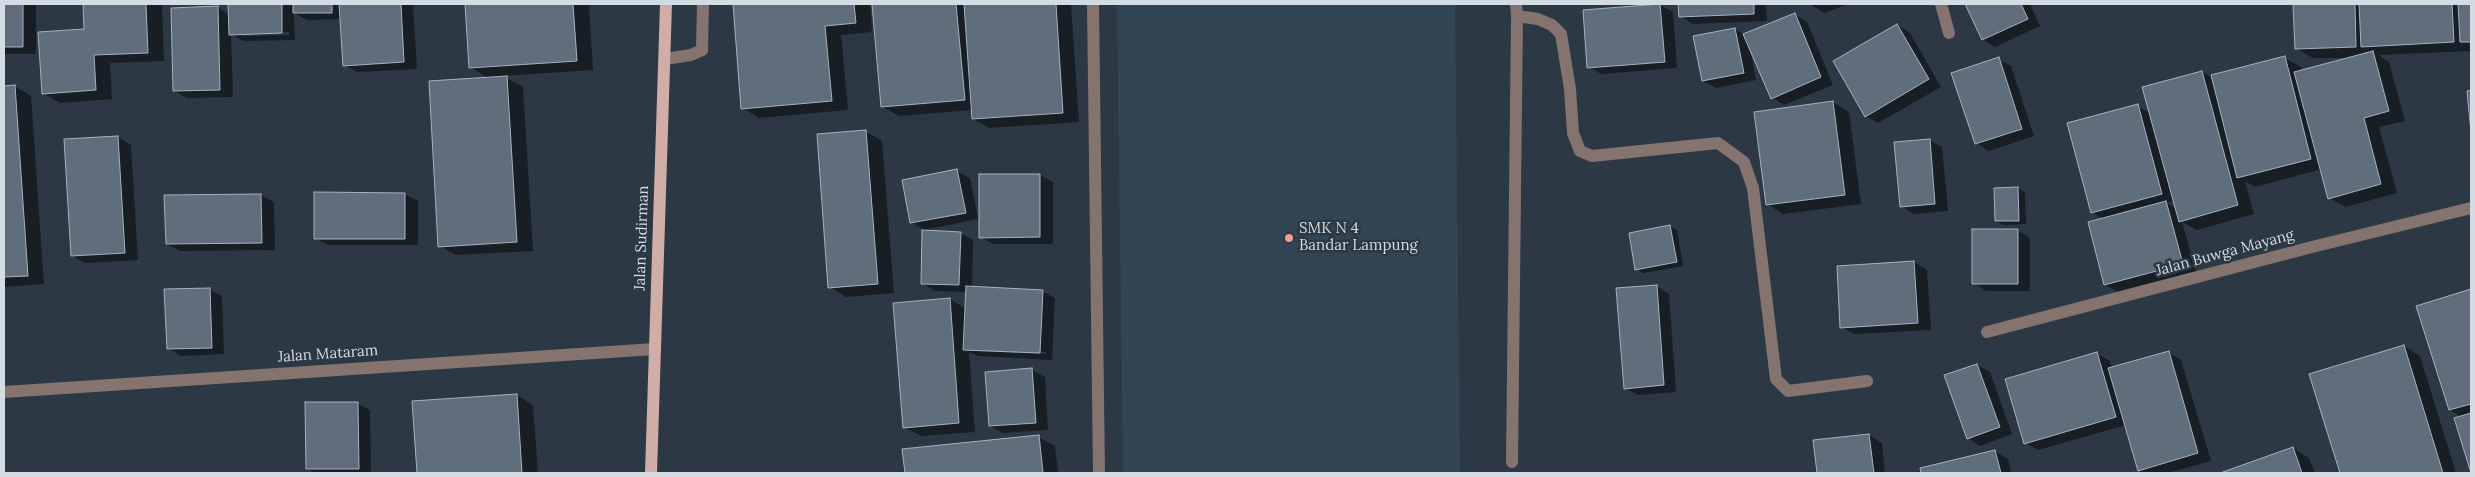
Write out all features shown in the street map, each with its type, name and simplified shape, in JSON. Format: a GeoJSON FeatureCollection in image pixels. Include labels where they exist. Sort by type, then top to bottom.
{"type":"FeatureCollection","features":[{"type":"Feature","properties":{"kind":"main road","name":"Jalan Sudirman"},"geometry":{"type":"LineString","coordinates":[[651,473],[666,4]]}},
{"type":"Feature","properties":{"kind":"street"},"geometry":{"type":"LineString","coordinates":[[665,59],[692,55],[702,50],[703,4]]}},
{"type":"Feature","properties":{"kind":"street"},"geometry":{"type":"LineString","coordinates":[[1093,4],[1099,473]]}},
{"type":"Feature","properties":{"kind":"street"},"geometry":{"type":"LineString","coordinates":[[1941,4],[1949,33]]}},
{"type":"Feature","properties":{"kind":"street"},"geometry":{"type":"LineString","coordinates":[[1512,462],[1516,10],[1552,25],[1560,34],[1570,89],[1573,133],[1580,151],[1592,156],[1718,143],[1744,162],[1753,188],[1776,379],[1788,391],[1867,381]]}},
{"type":"Feature","properties":{"kind":"street","name":"Jalan Buwga Mayang"},"geometry":{"type":"LineString","coordinates":[[1987,332],[2312,246],[2471,208]]}},
{"type":"Feature","properties":{"kind":"street","name":"Jalan Mataram"},"geometry":{"type":"LineString","coordinates":[[4,392],[655,349]]}},
{"type":"Feature","properties":{"kind":"shaded area","name":"SMK N 4 Bandar Lampung"},"geometry":{"type":"Polygon","coordinates":[[[1117,4],[1455,4],[1460,473],[1123,473],[1117,4]]]}},
{"type":"Feature","properties":{"kind":"building"},"geometry":{"type":"Polygon","coordinates":[[[4,4],[23,4],[23,47],[4,47],[4,4]]]}},
{"type":"Feature","properties":{"kind":"building"},"geometry":{"type":"Polygon","coordinates":[[[83,4],[146,4],[148,53],[94,55],[96,90],[42,94],[38,32],[84,29],[83,4]]]}},
{"type":"Feature","properties":{"kind":"building"},"geometry":{"type":"Polygon","coordinates":[[[228,4],[282,4],[282,33],[229,35],[228,4]]]}},
{"type":"Feature","properties":{"kind":"building"},"geometry":{"type":"Polygon","coordinates":[[[293,4],[332,4],[332,13],[293,13],[293,4]]]}},
{"type":"Feature","properties":{"kind":"building"},"geometry":{"type":"Polygon","coordinates":[[[339,4],[401,4],[404,62],[343,66],[339,4]]]}},
{"type":"Feature","properties":{"kind":"building"},"geometry":{"type":"Polygon","coordinates":[[[465,4],[573,4],[577,61],[469,68],[465,4]]]}},
{"type":"Feature","properties":{"kind":"building"},"geometry":{"type":"Polygon","coordinates":[[[733,4],[854,4],[856,23],[825,26],[832,101],[741,109],[733,4]]]}},
{"type":"Feature","properties":{"kind":"building"},"geometry":{"type":"Polygon","coordinates":[[[872,4],[956,4],[965,100],[881,107],[872,4]]]}},
{"type":"Feature","properties":{"kind":"building"},"geometry":{"type":"Polygon","coordinates":[[[964,4],[1056,4],[1063,113],[972,119],[964,4]]]}},
{"type":"Feature","properties":{"kind":"building"},"geometry":{"type":"Polygon","coordinates":[[[1660,4],[1665,62],[1587,68],[1583,10],[1660,4]]]}},
{"type":"Feature","properties":{"kind":"building"},"geometry":{"type":"Polygon","coordinates":[[[1678,4],[1754,4],[1754,14],[1679,17],[1678,4]]]}},
{"type":"Feature","properties":{"kind":"building"},"geometry":{"type":"Polygon","coordinates":[[[1965,4],[2021,4],[2028,19],[1982,40],[1965,4]]]}},
{"type":"Feature","properties":{"kind":"building"},"geometry":{"type":"Polygon","coordinates":[[[2293,4],[2355,4],[2356,47],[2295,49],[2293,4]]]}},
{"type":"Feature","properties":{"kind":"building"},"geometry":{"type":"Polygon","coordinates":[[[2359,4],[2452,4],[2454,42],[2361,47],[2359,4]]]}},
{"type":"Feature","properties":{"kind":"building"},"geometry":{"type":"Polygon","coordinates":[[[2458,4],[2471,4],[2471,42],[2460,42],[2458,4]]]}},
{"type":"Feature","properties":{"kind":"building"},"geometry":{"type":"Polygon","coordinates":[[[218,6],[220,90],[173,91],[171,8],[218,6]]]}},
{"type":"Feature","properties":{"kind":"building"},"geometry":{"type":"Polygon","coordinates":[[[1795,13],[1821,77],[1771,99],[1743,34],[1795,13]]]}},
{"type":"Feature","properties":{"kind":"building"},"geometry":{"type":"Polygon","coordinates":[[[1897,24],[1929,79],[1865,117],[1833,61],[1897,24]]]}},
{"type":"Feature","properties":{"kind":"building"},"geometry":{"type":"Polygon","coordinates":[[[1735,28],[1744,73],[1702,81],[1693,36],[1735,28]]]}},
{"type":"Feature","properties":{"kind":"building"},"geometry":{"type":"Polygon","coordinates":[[[2373,51],[2389,111],[2364,118],[2381,184],[2328,199],[2294,72],[2373,51]]]}},
{"type":"Feature","properties":{"kind":"building"},"geometry":{"type":"Polygon","coordinates":[[[2285,56],[2311,159],[2237,178],[2211,75],[2285,56]]]}},
{"type":"Feature","properties":{"kind":"building"},"geometry":{"type":"Polygon","coordinates":[[[1999,57],[2022,129],[1975,144],[1951,73],[1999,57]]]}},
{"type":"Feature","properties":{"kind":"building"},"geometry":{"type":"Polygon","coordinates":[[[2202,71],[2238,205],[2179,222],[2142,87],[2202,71]]]}},
{"type":"Feature","properties":{"kind":"building"},"geometry":{"type":"Polygon","coordinates":[[[507,76],[517,242],[438,247],[429,81],[507,76]]]}},
{"type":"Feature","properties":{"kind":"building"},"geometry":{"type":"Polygon","coordinates":[[[15,85],[28,276],[4,277],[4,86],[15,85]]]}},
{"type":"Feature","properties":{"kind":"building"},"geometry":{"type":"Polygon","coordinates":[[[2471,90],[2471,132],[2467,91],[2471,90]]]}},
{"type":"Feature","properties":{"kind":"building"},"geometry":{"type":"Polygon","coordinates":[[[1833,101],[1845,195],[1766,205],[1754,112],[1833,101]]]}},
{"type":"Feature","properties":{"kind":"building"},"geometry":{"type":"Polygon","coordinates":[[[2138,104],[2162,194],[2091,213],[2067,123],[2138,104]]]}},
{"type":"Feature","properties":{"kind":"building"},"geometry":{"type":"Polygon","coordinates":[[[866,130],[878,284],[828,288],[817,134],[866,130]]]}},
{"type":"Feature","properties":{"kind":"building"},"geometry":{"type":"Polygon","coordinates":[[[118,136],[125,253],[71,256],[64,139],[118,136]]]}},
{"type":"Feature","properties":{"kind":"building"},"geometry":{"type":"Polygon","coordinates":[[[1930,139],[1935,204],[1900,207],[1894,142],[1930,139]]]}},
{"type":"Feature","properties":{"kind":"building"},"geometry":{"type":"Polygon","coordinates":[[[957,169],[966,213],[910,223],[902,180],[957,169]]]}},
{"type":"Feature","properties":{"kind":"building"},"geometry":{"type":"Polygon","coordinates":[[[979,174],[1040,174],[1040,237],[979,238],[979,174]]]}},
{"type":"Feature","properties":{"kind":"building"},"geometry":{"type":"Polygon","coordinates":[[[2018,187],[2019,221],[1995,221],[1994,188],[2018,187]]]}},
{"type":"Feature","properties":{"kind":"building"},"geometry":{"type":"Polygon","coordinates":[[[314,192],[405,193],[405,239],[314,239],[314,192]]]}},
{"type":"Feature","properties":{"kind":"building"},"geometry":{"type":"Polygon","coordinates":[[[261,194],[262,243],[166,244],[164,195],[261,194]]]}},
{"type":"Feature","properties":{"kind":"building"},"geometry":{"type":"Polygon","coordinates":[[[2166,201],[2183,264],[2104,285],[2088,222],[2166,201]]]}},
{"type":"Feature","properties":{"kind":"building"},"geometry":{"type":"Polygon","coordinates":[[[1670,225],[1677,262],[1635,270],[1629,233],[1670,225]]]}},
{"type":"Feature","properties":{"kind":"building"},"geometry":{"type":"Polygon","coordinates":[[[1972,229],[2018,229],[2018,284],[1972,284],[1972,229]]]}},
{"type":"Feature","properties":{"kind":"building"},"geometry":{"type":"Polygon","coordinates":[[[922,230],[961,232],[959,285],[921,284],[922,230]]]}},
{"type":"Feature","properties":{"kind":"building"},"geometry":{"type":"Polygon","coordinates":[[[1914,261],[1918,323],[1840,328],[1837,266],[1914,261]]]}},
{"type":"Feature","properties":{"kind":"building"},"geometry":{"type":"Polygon","coordinates":[[[1657,285],[1664,385],[1624,389],[1616,288],[1657,285]]]}},
{"type":"Feature","properties":{"kind":"building"},"geometry":{"type":"Polygon","coordinates":[[[966,286],[1043,290],[1040,353],[963,350],[966,286]]]}},
{"type":"Feature","properties":{"kind":"building"},"geometry":{"type":"Polygon","coordinates":[[[210,288],[212,348],[167,349],[164,289],[210,288]]]}},
{"type":"Feature","properties":{"kind":"building"},"geometry":{"type":"Polygon","coordinates":[[[2471,289],[2471,404],[2449,410],[2416,306],[2471,289]]]}},
{"type":"Feature","properties":{"kind":"building"},"geometry":{"type":"Polygon","coordinates":[[[950,298],[959,423],[903,428],[893,303],[950,298]]]}},
{"type":"Feature","properties":{"kind":"building"},"geometry":{"type":"Polygon","coordinates":[[[2404,345],[2443,473],[2340,473],[2309,374],[2404,345]]]}},
{"type":"Feature","properties":{"kind":"building"},"geometry":{"type":"Polygon","coordinates":[[[2169,351],[2198,453],[2138,471],[2108,368],[2169,351]]]}},
{"type":"Feature","properties":{"kind":"building"},"geometry":{"type":"Polygon","coordinates":[[[2097,352],[2116,417],[2024,444],[2005,379],[2097,352]]]}},
{"type":"Feature","properties":{"kind":"building"},"geometry":{"type":"Polygon","coordinates":[[[1977,364],[2000,427],[1967,439],[1944,375],[1977,364]]]}},
{"type":"Feature","properties":{"kind":"building"},"geometry":{"type":"Polygon","coordinates":[[[1032,368],[1036,423],[989,426],[985,372],[1032,368]]]}},
{"type":"Feature","properties":{"kind":"building"},"geometry":{"type":"Polygon","coordinates":[[[517,394],[522,473],[417,473],[412,401],[517,394]]]}},
{"type":"Feature","properties":{"kind":"building"},"geometry":{"type":"Polygon","coordinates":[[[305,402],[358,402],[359,469],[306,469],[305,402]]]}},
{"type":"Feature","properties":{"kind":"building"},"geometry":{"type":"Polygon","coordinates":[[[2471,413],[2471,473],[2454,418],[2471,413]]]}},
{"type":"Feature","properties":{"kind":"building"},"geometry":{"type":"Polygon","coordinates":[[[1869,434],[1874,473],[1817,473],[1813,440],[1869,434]]]}},
{"type":"Feature","properties":{"kind":"building"},"geometry":{"type":"Polygon","coordinates":[[[1039,435],[1043,473],[905,473],[902,449],[1039,435]]]}},
{"type":"Feature","properties":{"kind":"building"},"geometry":{"type":"Polygon","coordinates":[[[2293,447],[2302,473],[2220,473],[2293,447]]]}},
{"type":"Feature","properties":{"kind":"building"},"geometry":{"type":"Polygon","coordinates":[[[1995,450],[2001,473],[1921,473],[1920,468],[1995,450]]]}},
{"type":"Feature","properties":{"kind":"place","name":"SMK N 4 Bandar Lampung"},"geometry":{"type":"Point","coordinates":[1289,238]}}]}
